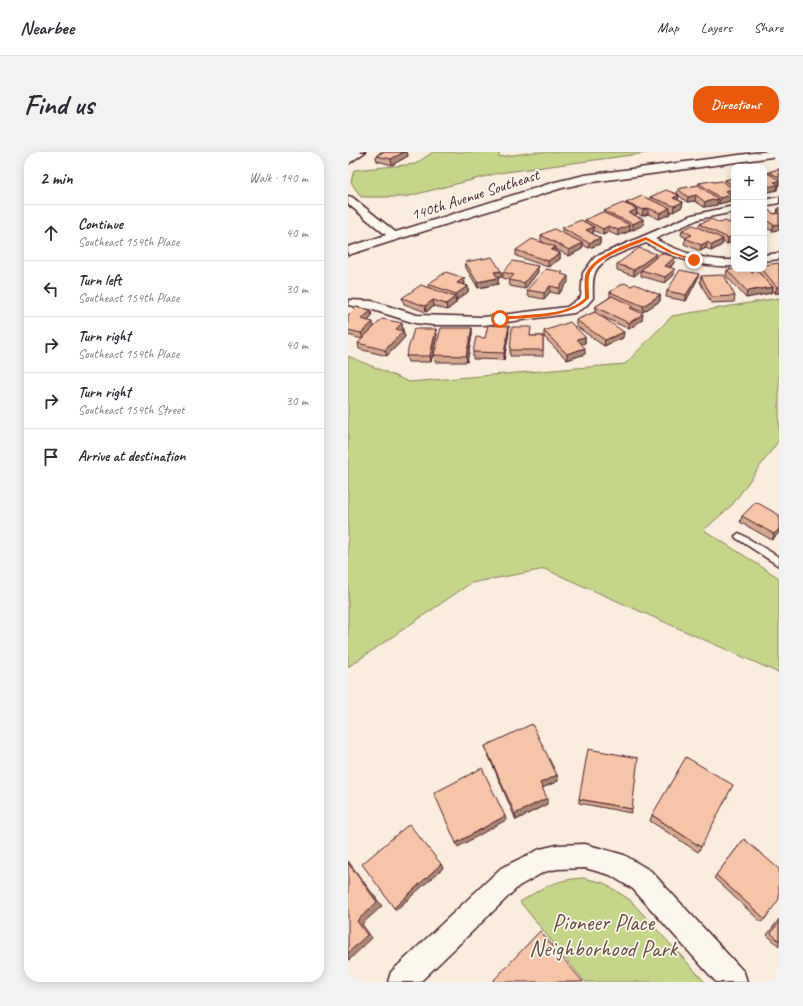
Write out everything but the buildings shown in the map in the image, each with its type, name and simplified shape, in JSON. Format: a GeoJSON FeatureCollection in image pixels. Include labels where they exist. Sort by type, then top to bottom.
{"type":"FeatureCollection","features":[{"type":"Feature","properties":{"kind":"main road","name":"140th Avenue Southeast"},"geometry":{"type":"LineString","coordinates":[[348,251],[559,185],[585,179],[779,153]]}},
{"type":"Feature","properties":{"kind":"street"},"geometry":{"type":"LineString","coordinates":[[348,161],[360,152]]}},
{"type":"Feature","properties":{"kind":"street"},"geometry":{"type":"LineString","coordinates":[[348,200],[395,237]]}},
{"type":"Feature","properties":{"kind":"street"},"geometry":{"type":"LineString","coordinates":[[767,202],[779,200]]}},
{"type":"Feature","properties":{"kind":"street"},"geometry":{"type":"LineString","coordinates":[[353,303],[372,305],[414,319],[433,321],[484,321],[570,310],[581,304],[587,298],[587,276],[590,268],[598,259],[696,217],[731,210]]}},
{"type":"Feature","properties":{"kind":"street"},"geometry":{"type":"LineString","coordinates":[[646,238],[672,252],[694,260],[716,263],[731,263]]}},
{"type":"Feature","properties":{"kind":"street"},"geometry":{"type":"LineString","coordinates":[[767,258],[779,256]]}},
{"type":"Feature","properties":{"kind":"street"},"geometry":{"type":"LineString","coordinates":[[401,982],[510,877],[540,861],[557,857],[586,856],[615,864],[642,880],[734,982]]}},
{"type":"Feature","properties":{"kind":"lane"},"geometry":{"type":"LineString","coordinates":[[739,536],[779,562]]}},
{"type":"Feature","properties":{"kind":"green space"},"geometry":{"type":"Polygon","coordinates":[[[433,152],[499,152],[499,157],[535,152],[654,152],[499,173],[405,197],[361,197],[351,182],[354,170],[415,164],[433,152]]]}},
{"type":"Feature","properties":{"kind":"green space"},"geometry":{"type":"Polygon","coordinates":[[[779,298],[779,440],[732,505],[704,530],[779,578],[779,673],[545,569],[471,583],[348,667],[348,356],[409,382],[625,364],[672,316],[779,298]]]}},
{"type":"Feature","properties":{"kind":"green space","name":"Pioneer Place Neighborhood Park"},"geometry":{"type":"Polygon","coordinates":[[[583,878],[604,883],[630,900],[705,982],[585,982],[520,902],[550,885],[564,880],[583,878]]]}},
{"type":"Feature","properties":{"kind":"route"},"geometry":{"type":"LineString","coordinates":[[500,319],[556,313],[570,310],[581,304],[587,298],[587,276],[590,268],[598,259],[646,238],[672,252],[694,260]]}}]}
